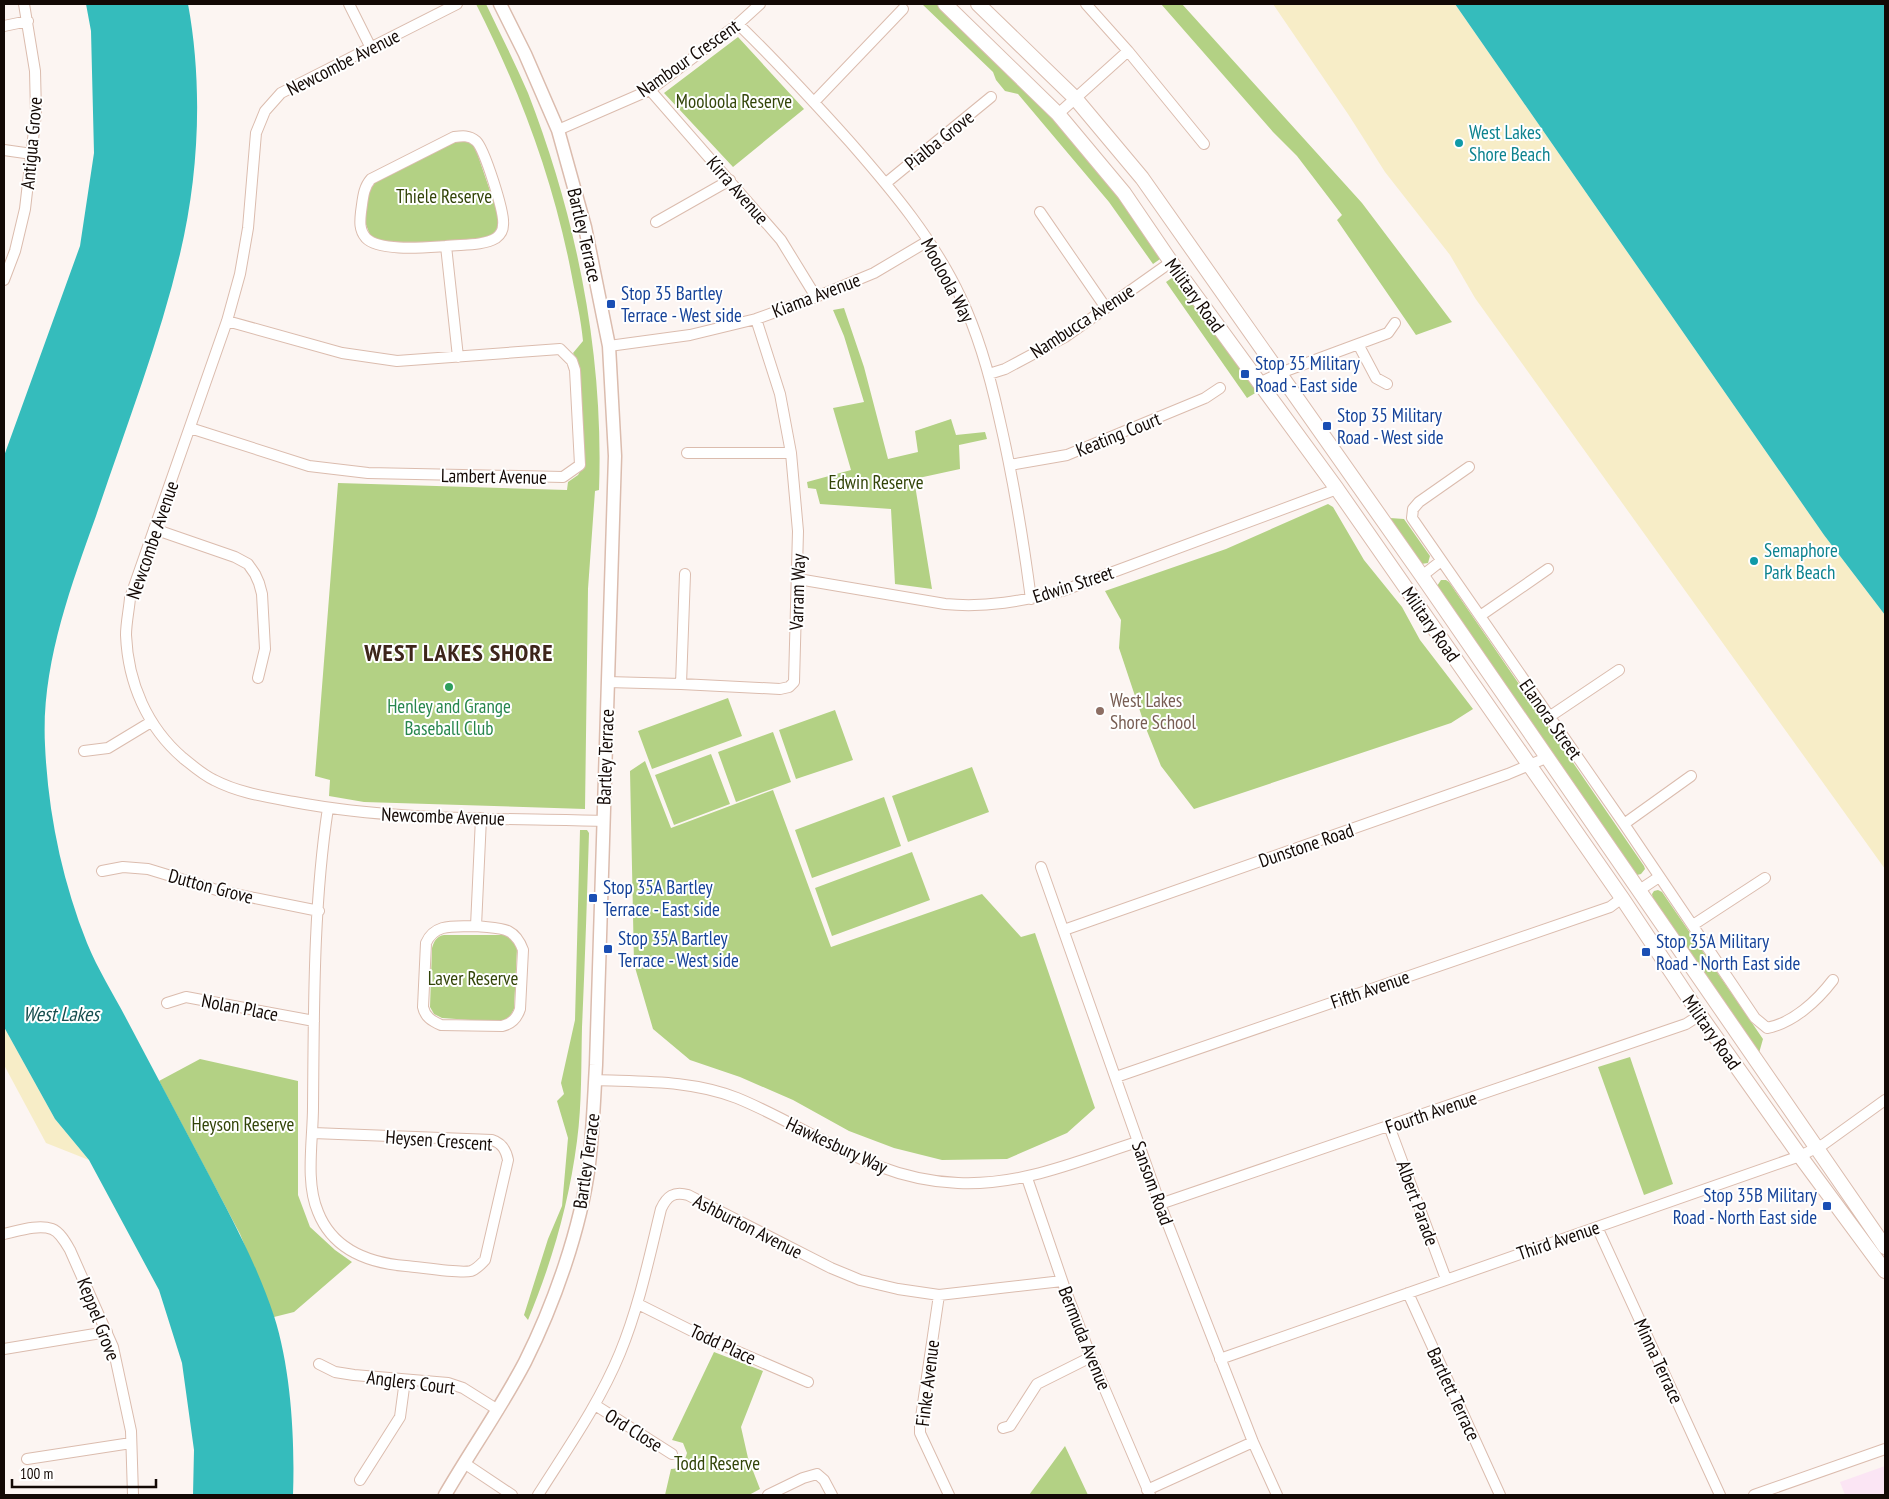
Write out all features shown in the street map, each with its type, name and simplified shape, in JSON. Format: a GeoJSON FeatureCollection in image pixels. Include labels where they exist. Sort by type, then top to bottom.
{"type":"FeatureCollection","features":[{"type":"Feature","properties":{"kind":"main road","name":"Military Road"},"geometry":{"type":"LineString","coordinates":[[945,4],[1058,114],[1124,193],[1171,262],[1337,489],[1622,898],[1700,1015],[1800,1156],[1885,1271]]}},
{"type":"Feature","properties":{"kind":"main road","name":"Military Road"},"geometry":{"type":"LineString","coordinates":[[978,4],[1075,98],[1142,178],[1422,576],[1885,1247]]}},
{"type":"Feature","properties":{"kind":"street","name":"Antigua Grove"},"geometry":{"type":"LineString","coordinates":[[4,279],[15,251],[25,209],[36,113],[34,71],[24,4]]}},
{"type":"Feature","properties":{"kind":"street"},"geometry":{"type":"LineString","coordinates":[[348,4],[371,48]]}},
{"type":"Feature","properties":{"kind":"street","name":"Newcombe Avenue"},"geometry":{"type":"LineString","coordinates":[[458,4],[281,93],[264,110],[256,133],[248,228],[240,274],[227,321],[130,598],[126,635],[131,668],[136,690],[150,722],[172,748],[213,780],[256,795],[328,808],[382,814],[602,821]]}},
{"type":"Feature","properties":{"kind":"street","name":"Bartley Terrace"},"geometry":{"type":"LineString","coordinates":[[445,1495],[498,1410],[525,1361],[547,1312],[572,1239],[589,1165],[595,1080],[615,456],[609,346],[585,227],[558,130],[525,54],[500,4]]}},
{"type":"Feature","properties":{"kind":"street","name":"Nambour Crescent"},"geometry":{"type":"LineString","coordinates":[[558,130],[650,90],[738,24],[760,4]]}},
{"type":"Feature","properties":{"kind":"street"},"geometry":{"type":"LineString","coordinates":[[1086,4],[1128,51],[1204,144]]}},
{"type":"Feature","properties":{"kind":"street"},"geometry":{"type":"LineString","coordinates":[[814,102],[903,9]]}},
{"type":"Feature","properties":{"kind":"street"},"geometry":{"type":"LineString","coordinates":[[4,26],[28,21]]}},
{"type":"Feature","properties":{"kind":"street","name":"Mooloola Way"},"geometry":{"type":"LineString","coordinates":[[738,24],[814,102],[886,183],[910,214],[946,268],[978,338],[989,374],[1010,465],[1031,599]]}},
{"type":"Feature","properties":{"kind":"street"},"geometry":{"type":"LineString","coordinates":[[1058,114],[1128,51]]}},
{"type":"Feature","properties":{"kind":"street","name":"Kirra Avenue"},"geometry":{"type":"LineString","coordinates":[[650,90],[781,240],[816,297]]}},
{"type":"Feature","properties":{"kind":"street","name":"Pialba Grove"},"geometry":{"type":"LineString","coordinates":[[886,183],[991,96]]}},
{"type":"Feature","properties":{"kind":"street"},"geometry":{"type":"LineString","coordinates":[[454,137],[469,137],[480,145],[494,184],[503,216],[503,225],[501,233],[486,242],[446,246],[411,248],[376,244],[367,238],[361,230],[360,222],[364,190],[372,179],[454,137]]}},
{"type":"Feature","properties":{"kind":"street"},"geometry":{"type":"LineString","coordinates":[[4,150],[32,154]]}},
{"type":"Feature","properties":{"kind":"street"},"geometry":{"type":"LineString","coordinates":[[656,222],[730,180]]}},
{"type":"Feature","properties":{"kind":"street"},"geometry":{"type":"LineString","coordinates":[[1040,212],[1106,308]]}},
{"type":"Feature","properties":{"kind":"street","name":"Kiama Avenue"},"geometry":{"type":"LineString","coordinates":[[609,346],[690,334],[756,319],[874,273],[928,241]]}},
{"type":"Feature","properties":{"kind":"street"},"geometry":{"type":"LineString","coordinates":[[446,246],[458,357]]}},
{"type":"Feature","properties":{"kind":"street","name":"Nambucca Avenue"},"geometry":{"type":"LineString","coordinates":[[989,374],[1005,369],[1065,337],[1171,262]]}},
{"type":"Feature","properties":{"kind":"street","name":"Varram Way"},"geometry":{"type":"LineString","coordinates":[[607,682],[780,690],[789,687],[794,682],[798,531],[791,453],[780,394],[756,319]]}},
{"type":"Feature","properties":{"kind":"street","name":"Lambert Avenue"},"geometry":{"type":"LineString","coordinates":[[190,428],[308,466],[368,473],[564,477],[580,465],[575,370],[572,360],[560,348],[397,361],[342,353],[227,321]]}},
{"type":"Feature","properties":{"kind":"street"},"geometry":{"type":"LineString","coordinates":[[1259,383],[1280,373],[1388,332],[1395,323]]}},
{"type":"Feature","properties":{"kind":"street"},"geometry":{"type":"LineString","coordinates":[[1358,344],[1376,378],[1387,384]]}},
{"type":"Feature","properties":{"kind":"street","name":"Keating Court"},"geometry":{"type":"LineString","coordinates":[[1010,465],[1067,455],[1204,398],[1220,388]]}},
{"type":"Feature","properties":{"kind":"street"},"geometry":{"type":"LineString","coordinates":[[687,453],[791,453]]}},
{"type":"Feature","properties":{"kind":"street","name":"Elanora Street"},"geometry":{"type":"LineString","coordinates":[[1469,467],[1419,502],[1413,509],[1412,518],[1624,824],[1755,1018],[1767,1028],[1780,1026],[1820,997],[1833,980]]}},
{"type":"Feature","properties":{"kind":"street","name":"Edwin Street"},"geometry":{"type":"LineString","coordinates":[[798,579],[954,605],[993,605],[1031,599],[1062,591],[1337,489]]}},
{"type":"Feature","properties":{"kind":"street"},"geometry":{"type":"LineString","coordinates":[[154,529],[235,557],[248,564],[255,574],[260,583],[262,594],[265,649],[258,678]]}},
{"type":"Feature","properties":{"kind":"street"},"geometry":{"type":"LineString","coordinates":[[1422,576],[1441,561]]}},
{"type":"Feature","properties":{"kind":"street"},"geometry":{"type":"LineString","coordinates":[[1480,616],[1548,569]]}},
{"type":"Feature","properties":{"kind":"street"},"geometry":{"type":"LineString","coordinates":[[681,684],[685,574]]}},
{"type":"Feature","properties":{"kind":"street"},"geometry":{"type":"LineString","coordinates":[[1549,717],[1619,670]]}},
{"type":"Feature","properties":{"kind":"street"},"geometry":{"type":"LineString","coordinates":[[84,751],[108,748],[150,722]]}},
{"type":"Feature","properties":{"kind":"street","name":"Dunstone Road"},"geometry":{"type":"LineString","coordinates":[[1064,930],[1546,758]]}},
{"type":"Feature","properties":{"kind":"street"},"geometry":{"type":"LineString","coordinates":[[1624,824],[1691,776]]}},
{"type":"Feature","properties":{"kind":"street","name":"Heysen Crescent"},"geometry":{"type":"LineString","coordinates":[[313,1133],[492,1140],[498,1142],[506,1152],[508,1160],[486,1260],[479,1266],[466,1271],[383,1264],[351,1251],[337,1240],[318,1214],[311,1186],[314,1021],[321,858],[328,808]]}},
{"type":"Feature","properties":{"kind":"street"},"geometry":{"type":"LineString","coordinates":[[476,926],[481,818]]}},
{"type":"Feature","properties":{"kind":"street","name":"Dutton Grove"},"geometry":{"type":"LineString","coordinates":[[102,871],[134,867],[148,869],[220,891],[319,910]]}},
{"type":"Feature","properties":{"kind":"street","name":"Sansom Road"},"geometry":{"type":"LineString","coordinates":[[1041,867],[1160,1204],[1253,1442],[1277,1495]]}},
{"type":"Feature","properties":{"kind":"street"},"geometry":{"type":"LineString","coordinates":[[1638,891],[1659,877]]}},
{"type":"Feature","properties":{"kind":"street"},"geometry":{"type":"LineString","coordinates":[[1693,925],[1765,878]]}},
{"type":"Feature","properties":{"kind":"street","name":"Fifth Avenue"},"geometry":{"type":"LineString","coordinates":[[1116,1077],[1610,907],[1622,898]]}},
{"type":"Feature","properties":{"kind":"street"},"geometry":{"type":"LineString","coordinates":[[476,926],[508,930],[516,936],[520,943],[523,950],[518,1016],[508,1025],[502,1026],[441,1025],[432,1021],[424,1012],[423,1007],[426,943],[429,936],[444,927],[476,926]]}},
{"type":"Feature","properties":{"kind":"street","name":"Nolan Place"},"geometry":{"type":"LineString","coordinates":[[166,1003],[186,997],[314,1021]]}},
{"type":"Feature","properties":{"kind":"street","name":"Fourth Avenue"},"geometry":{"type":"LineString","coordinates":[[1160,1204],[1686,1024],[1700,1015]]}},
{"type":"Feature","properties":{"kind":"street","name":"Hawkesbury Way"},"geometry":{"type":"LineString","coordinates":[[595,1080],[682,1083],[712,1090],[736,1098],[766,1112],[853,1157],[884,1170],[914,1178],[958,1183],[1028,1178],[1137,1142]]}},
{"type":"Feature","properties":{"kind":"street","name":"Third Avenue"},"geometry":{"type":"LineString","coordinates":[[1220,1359],[1800,1156],[1824,1144],[1885,1100]]}},
{"type":"Feature","properties":{"kind":"street","name":"Albert Parade"},"geometry":{"type":"LineString","coordinates":[[1390,1126],[1446,1279]]}},
{"type":"Feature","properties":{"kind":"street","name":"Bermuda Avenue"},"geometry":{"type":"LineString","coordinates":[[1028,1178],[1062,1281],[1091,1357],[1149,1492]]}},
{"type":"Feature","properties":{"kind":"street","name":"Ashburton Avenue"},"geometry":{"type":"LineString","coordinates":[[538,1495],[595,1405],[620,1354],[638,1304],[660,1209],[665,1200],[674,1194],[680,1192],[688,1195],[831,1268],[860,1280],[898,1289],[939,1295],[1062,1281]]}},
{"type":"Feature","properties":{"kind":"street","name":"Minna Terrace"},"geometry":{"type":"LineString","coordinates":[[1597,1227],[1720,1495]]}},
{"type":"Feature","properties":{"kind":"street","name":"Keppel Grove"},"geometry":{"type":"LineString","coordinates":[[4,1234],[40,1228],[52,1229],[63,1238],[82,1273],[114,1347],[131,1431],[132,1495]]}},
{"type":"Feature","properties":{"kind":"street","name":"Bartlett Terrace"},"geometry":{"type":"LineString","coordinates":[[1408,1293],[1500,1495]]}},
{"type":"Feature","properties":{"kind":"street","name":"Finke Avenue"},"geometry":{"type":"LineString","coordinates":[[939,1295],[920,1434],[949,1495]]}},
{"type":"Feature","properties":{"kind":"street","name":"Todd Place"},"geometry":{"type":"LineString","coordinates":[[638,1304],[704,1336],[808,1382]]}},
{"type":"Feature","properties":{"kind":"street"},"geometry":{"type":"LineString","coordinates":[[4,1349],[107,1332]]}},
{"type":"Feature","properties":{"kind":"street"},"geometry":{"type":"LineString","coordinates":[[1003,1428],[1010,1426],[1037,1384],[1091,1357]]}},
{"type":"Feature","properties":{"kind":"street","name":"Anglers Court"},"geometry":{"type":"LineString","coordinates":[[319,1364],[335,1372],[448,1383],[463,1388],[498,1410]]}},
{"type":"Feature","properties":{"kind":"street"},"geometry":{"type":"LineString","coordinates":[[360,1480],[400,1417],[405,1380]]}},
{"type":"Feature","properties":{"kind":"street","name":"Ord Close"},"geometry":{"type":"LineString","coordinates":[[595,1405],[672,1454]]}},
{"type":"Feature","properties":{"kind":"street"},"geometry":{"type":"LineString","coordinates":[[1149,1492],[1253,1442]]}},
{"type":"Feature","properties":{"kind":"street"},"geometry":{"type":"LineString","coordinates":[[27,1459],[131,1443]]}},
{"type":"Feature","properties":{"kind":"street"},"geometry":{"type":"LineString","coordinates":[[1754,1495],[1885,1448]]}},
{"type":"Feature","properties":{"kind":"street"},"geometry":{"type":"LineString","coordinates":[[464,1462],[512,1495]]}},
{"type":"Feature","properties":{"kind":"street"},"geometry":{"type":"LineString","coordinates":[[768,1495],[803,1478],[817,1474],[824,1480],[832,1495]]}},
{"type":"Feature","properties":{"kind":"shaded area"},"geometry":{"type":"Polygon","coordinates":[[[1885,1466],[1885,1495],[1845,1495],[1840,1482],[1885,1466]]]}},
{"type":"Feature","properties":{"kind":"green space"},"geometry":{"type":"Polygon","coordinates":[[[476,4],[486,4],[528,93],[545,141],[573,238],[592,338],[597,389],[599,490],[595,491],[588,589],[585,809],[364,802],[329,796],[330,780],[315,776],[338,483],[567,490],[568,482],[578,475],[585,464],[580,372],[577,359],[573,353],[583,341],[565,241],[534,137],[507,70],[476,4]]]}},
{"type":"Feature","properties":{"kind":"green space"},"geometry":{"type":"Polygon","coordinates":[[[922,4],[936,4],[1065,126],[1116,190],[1163,257],[1153,264],[1109,202],[1018,94],[1005,91],[996,80],[993,72],[922,4]]]}},
{"type":"Feature","properties":{"kind":"green space"},"geometry":{"type":"Polygon","coordinates":[[[1161,4],[1182,4],[1362,203],[1452,322],[1416,335],[1337,220],[1342,215],[1297,156],[1273,132],[1161,4]]]}},
{"type":"Feature","properties":{"kind":"green space","name":"Mooloola Reserve"},"geometry":{"type":"Polygon","coordinates":[[[738,37],[804,109],[733,167],[664,93],[738,37]]]}},
{"type":"Feature","properties":{"kind":"green space","name":"Thiele Reserve"},"geometry":{"type":"Polygon","coordinates":[[[454,141],[469,141],[475,147],[499,217],[498,230],[490,238],[414,244],[380,241],[370,235],[365,222],[368,191],[375,181],[454,141]]]}},
{"type":"Feature","properties":{"kind":"green space"},"geometry":{"type":"Polygon","coordinates":[[[1176,275],[1257,392],[1247,398],[1166,282],[1176,275]]]}},
{"type":"Feature","properties":{"kind":"green space","name":"Edwin Reserve"},"geometry":{"type":"Polygon","coordinates":[[[844,308],[864,367],[888,459],[918,452],[915,431],[951,419],[956,435],[985,432],[987,439],[959,445],[960,469],[914,479],[932,589],[895,584],[891,509],[820,504],[816,489],[808,488],[807,482],[851,470],[833,408],[864,402],[844,336],[833,310],[844,308]]]}},
{"type":"Feature","properties":{"kind":"green space"},"geometry":{"type":"Polygon","coordinates":[[[1328,504],[1333,507],[1364,560],[1402,607],[1420,640],[1473,709],[1451,723],[1194,809],[1161,766],[1145,726],[1119,648],[1121,620],[1105,591],[1226,549],[1328,504]]]}},
{"type":"Feature","properties":{"kind":"green space"},"geometry":{"type":"Polygon","coordinates":[[[1390,518],[1404,519],[1430,556],[1428,563],[1421,564],[1390,518]]]}},
{"type":"Feature","properties":{"kind":"green space"},"geometry":{"type":"Polygon","coordinates":[[[1441,580],[1449,582],[1644,866],[1645,869],[1641,874],[1637,875],[1438,589],[1437,586],[1441,580]]]}},
{"type":"Feature","properties":{"kind":"green space"},"geometry":{"type":"Polygon","coordinates":[[[728,698],[742,736],[652,769],[638,731],[728,698]]]}},
{"type":"Feature","properties":{"kind":"green space"},"geometry":{"type":"Polygon","coordinates":[[[835,710],[853,760],[796,779],[779,730],[835,710]]]}},
{"type":"Feature","properties":{"kind":"green space"},"geometry":{"type":"Polygon","coordinates":[[[773,732],[791,782],[736,802],[718,752],[773,732]]]}},
{"type":"Feature","properties":{"kind":"green space"},"geometry":{"type":"Polygon","coordinates":[[[711,754],[730,804],[674,825],[655,775],[711,754]]]}},
{"type":"Feature","properties":{"kind":"green space"},"geometry":{"type":"Polygon","coordinates":[[[645,761],[671,828],[773,790],[831,947],[982,894],[1021,937],[1035,933],[1095,1108],[1067,1133],[1007,1159],[942,1160],[894,1148],[849,1131],[793,1100],[740,1077],[690,1060],[653,1029],[634,964],[630,771],[645,761]]]}},
{"type":"Feature","properties":{"kind":"green space"},"geometry":{"type":"Polygon","coordinates":[[[972,767],[989,812],[908,842],[892,796],[972,767]]]}},
{"type":"Feature","properties":{"kind":"green space"},"geometry":{"type":"Polygon","coordinates":[[[884,797],[901,846],[812,878],[795,830],[884,797]]]}},
{"type":"Feature","properties":{"kind":"green space"},"geometry":{"type":"Polygon","coordinates":[[[580,830],[587,830],[589,833],[579,1127],[574,1164],[564,1210],[545,1276],[528,1320],[524,1315],[548,1239],[562,1206],[568,1138],[557,1101],[564,1094],[561,1083],[575,1020],[580,830]]]}},
{"type":"Feature","properties":{"kind":"green space"},"geometry":{"type":"Polygon","coordinates":[[[912,852],[930,900],[832,936],[815,888],[912,852]]]}},
{"type":"Feature","properties":{"kind":"green space"},"geometry":{"type":"Polygon","coordinates":[[[1658,890],[1662,892],[1763,1039],[1759,1053],[1653,899],[1652,894],[1658,890]]]}},
{"type":"Feature","properties":{"kind":"green space","name":"Laver Reserve"},"geometry":{"type":"Polygon","coordinates":[[[444,935],[504,935],[513,940],[517,949],[514,1009],[509,1018],[499,1022],[442,1018],[434,1014],[430,1007],[432,948],[436,939],[444,935]]]}},
{"type":"Feature","properties":{"kind":"green space"},"geometry":{"type":"Polygon","coordinates":[[[1630,1057],[1673,1184],[1644,1195],[1598,1067],[1630,1057]]]}},
{"type":"Feature","properties":{"kind":"green space","name":"Heyson Reserve"},"geometry":{"type":"Polygon","coordinates":[[[200,1059],[298,1081],[298,1195],[310,1227],[335,1250],[352,1262],[294,1312],[274,1317],[240,1234],[159,1081],[200,1059]]]}},
{"type":"Feature","properties":{"kind":"green space","name":"Todd Reserve"},"geometry":{"type":"Polygon","coordinates":[[[714,1352],[763,1371],[741,1427],[748,1458],[760,1489],[749,1495],[665,1495],[671,1469],[677,1468],[682,1464],[687,1453],[683,1443],[672,1440],[714,1352]]]}},
{"type":"Feature","properties":{"kind":"green space"},"geometry":{"type":"Polygon","coordinates":[[[1065,1446],[1088,1495],[1029,1495],[1065,1446]]]}},
{"type":"Feature","properties":{"kind":"sand","name":"Semaphore Park Beach"},"geometry":{"type":"Polygon","coordinates":[[[1273,4],[1455,4],[1824,535],[1885,615],[1885,869],[1475,298],[1450,255],[1385,172],[1273,4]]]}},
{"type":"Feature","properties":{"kind":"sand"},"geometry":{"type":"Polygon","coordinates":[[[4,1027],[55,1119],[89,1160],[46,1143],[4,1065],[4,1027]]]}},
{"type":"Feature","properties":{"kind":"water","name":"West Lakes"},"geometry":{"type":"Polygon","coordinates":[[[86,4],[188,4],[196,66],[197,129],[191,193],[172,287],[141,386],[76,571],[59,628],[48,686],[45,715],[49,796],[58,846],[70,895],[91,953],[208,1173],[252,1261],[268,1298],[280,1337],[291,1404],[293,1495],[193,1495],[194,1450],[182,1363],[159,1290],[89,1160],[55,1119],[4,1027],[4,456],[80,246],[94,153],[91,31],[86,4]]]}},
{"type":"Feature","properties":{"kind":"water"},"geometry":{"type":"Polygon","coordinates":[[[1455,4],[1885,4],[1885,615],[1824,535],[1455,4]]]}},
{"type":"Feature","properties":{"kind":"place","name":"West Lakes Shore Beach"},"geometry":{"type":"Point","coordinates":[1459,143]}},
{"type":"Feature","properties":{"kind":"place","name":"Stop 35 Bartley Terrace - West side"},"geometry":{"type":"Point","coordinates":[611,304]}},
{"type":"Feature","properties":{"kind":"place","name":"Stop 35 Military Road - East side"},"geometry":{"type":"Point","coordinates":[1245,374]}},
{"type":"Feature","properties":{"kind":"place","name":"Stop 35 Military Road - West side"},"geometry":{"type":"Point","coordinates":[1327,426]}},
{"type":"Feature","properties":{"kind":"place","name":"Semaphore Park Beach"},"geometry":{"type":"Point","coordinates":[1754,561]}},
{"type":"Feature","properties":{"kind":"place","name":"Henley and Grange Baseball Club"},"geometry":{"type":"Point","coordinates":[449,687]}},
{"type":"Feature","properties":{"kind":"place","name":"West Lakes Shore School"},"geometry":{"type":"Point","coordinates":[1100,711]}},
{"type":"Feature","properties":{"kind":"place","name":"Stop 35A Bartley Terrace - East side"},"geometry":{"type":"Point","coordinates":[593,898]}},
{"type":"Feature","properties":{"kind":"place","name":"Stop 35A Bartley Terrace - West side"},"geometry":{"type":"Point","coordinates":[608,949]}},
{"type":"Feature","properties":{"kind":"place","name":"Stop 35A Military Road - North East side"},"geometry":{"type":"Point","coordinates":[1646,952]}},
{"type":"Feature","properties":{"kind":"place","name":"Stop 35B Military Road - North East side"},"geometry":{"type":"Point","coordinates":[1827,1206]}},
{"type":"Feature","properties":{"kind":"district","name":"WEST LAKES SHORE"},"geometry":{"type":"Point","coordinates":[459,652]}}]}
